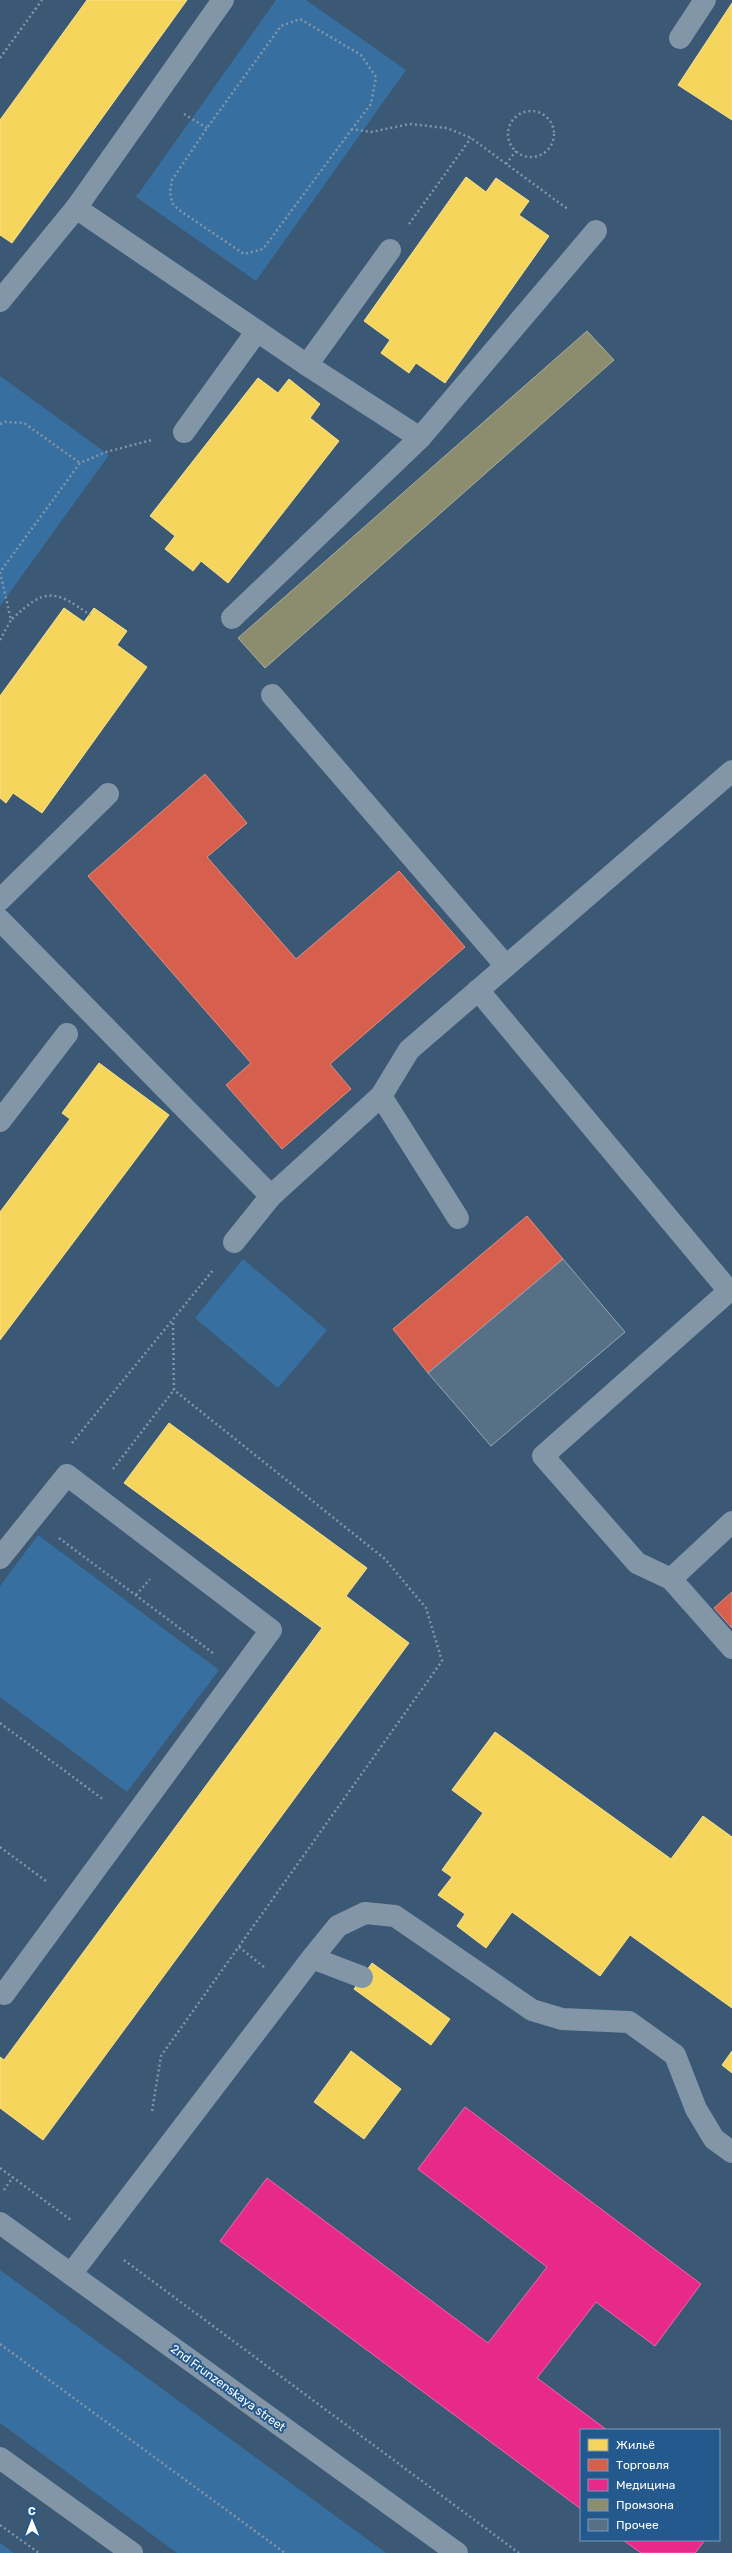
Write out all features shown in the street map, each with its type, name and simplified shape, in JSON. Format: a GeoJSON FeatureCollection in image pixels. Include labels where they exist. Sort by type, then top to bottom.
{"type":"FeatureCollection","features":[{"type":"Feature","properties":{"kind":"street"},"geometry":{"type":"LineString","coordinates":[[0,301],[76,208],[223,0]]}},
{"type":"Feature","properties":{"kind":"street"},"geometry":{"type":"LineString","coordinates":[[680,38],[704,0]]}},
{"type":"Feature","properties":{"kind":"street"},"geometry":{"type":"LineString","coordinates":[[76,208],[307,365],[420,438]]}},
{"type":"Feature","properties":{"kind":"street"},"geometry":{"type":"LineString","coordinates":[[232,618],[420,438],[596,231]]}},
{"type":"Feature","properties":{"kind":"street"},"geometry":{"type":"LineString","coordinates":[[307,365],[390,250]]}},
{"type":"Feature","properties":{"kind":"street"},"geometry":{"type":"LineString","coordinates":[[184,432],[257,331]]}},
{"type":"Feature","properties":{"kind":"street"},"geometry":{"type":"LineString","coordinates":[[272,695],[506,966]]}},
{"type":"Feature","properties":{"kind":"street"},"geometry":{"type":"LineString","coordinates":[[234,1242],[271,1196],[381,1096],[409,1050],[732,770]]}},
{"type":"Feature","properties":{"kind":"street"},"geometry":{"type":"LineString","coordinates":[[0,900],[108,794]]}},
{"type":"Feature","properties":{"kind":"street"},"geometry":{"type":"LineString","coordinates":[[0,920],[271,1196]]}},
{"type":"Feature","properties":{"kind":"street"},"geometry":{"type":"LineString","coordinates":[[478,990],[729,1291],[543,1456],[636,1563],[671,1579],[732,1648]]}},
{"type":"Feature","properties":{"kind":"street"},"geometry":{"type":"LineString","coordinates":[[0,1121],[67,1034]]}},
{"type":"Feature","properties":{"kind":"street"},"geometry":{"type":"LineString","coordinates":[[381,1096],[458,1218]]}},
{"type":"Feature","properties":{"kind":"street"},"geometry":{"type":"LineString","coordinates":[[0,1558],[67,1475],[271,1630],[4,1994],[0,1991]]}},
{"type":"Feature","properties":{"kind":"street"},"geometry":{"type":"LineString","coordinates":[[671,1579],[732,1522]]}},
{"type":"Feature","properties":{"kind":"street"},"geometry":{"type":"LineString","coordinates":[[71,2274],[338,1926],[365,1913],[395,1916],[532,2010],[562,2019],[629,2022],[675,2055],[696,2109],[714,2139],[732,2152]]}},
{"type":"Feature","properties":{"kind":"street"},"geometry":{"type":"LineString","coordinates":[[312,1958],[362,1977]]}},
{"type":"Feature","properties":{"kind":"street","name":"2nd Frunzenskaya street"},"geometry":{"type":"LineString","coordinates":[[0,2223],[457,2553]]}},
{"type":"Feature","properties":{"kind":"street"},"geometry":{"type":"LineString","coordinates":[[0,2458],[132,2553]]}},
{"type":"Feature","properties":{"kind":"path"},"geometry":{"type":"LineString","coordinates":[[0,58],[42,0]]}},
{"type":"Feature","properties":{"kind":"path"},"geometry":{"type":"LineString","coordinates":[[300,19],[361,55],[376,77],[371,104],[352,129],[263,249],[244,254],[179,210],[172,203],[170,192],[172,180],[207,128],[281,26],[300,19]]}},
{"type":"Feature","properties":{"kind":"path"},"geometry":{"type":"LineString","coordinates":[[530,111],[544,115],[553,127],[553,142],[549,148],[544,154],[530,158],[516,152],[508,138],[508,131],[513,120],[522,112],[530,111]]}},
{"type":"Feature","properties":{"kind":"path"},"geometry":{"type":"LineString","coordinates":[[352,129],[371,132],[410,124],[447,128],[471,138],[596,231]]}},
{"type":"Feature","properties":{"kind":"path"},"geometry":{"type":"LineString","coordinates":[[390,250],[471,138]]}},
{"type":"Feature","properties":{"kind":"path"},"geometry":{"type":"LineString","coordinates":[[506,164],[516,152]]}},
{"type":"Feature","properties":{"kind":"path"},"geometry":{"type":"LineString","coordinates":[[0,424],[24,422],[80,463]]}},
{"type":"Feature","properties":{"kind":"path"},"geometry":{"type":"LineString","coordinates":[[11,620],[0,572],[80,463],[106,452],[184,432]]}},
{"type":"Feature","properties":{"kind":"path"},"geometry":{"type":"LineString","coordinates":[[0,640],[11,620],[33,601],[49,595],[67,598],[90,615]]}},
{"type":"Feature","properties":{"kind":"path"},"geometry":{"type":"LineString","coordinates":[[67,1475],[66,1450],[173,1322],[234,1242]]}},
{"type":"Feature","properties":{"kind":"path"},"geometry":{"type":"LineString","coordinates":[[94,1495],[174,1390],[173,1322]]}},
{"type":"Feature","properties":{"kind":"path"},"geometry":{"type":"LineString","coordinates":[[151,2117],[161,2056],[442,1661],[426,1608],[385,1559],[174,1390]]}},
{"type":"Feature","properties":{"kind":"path"},"geometry":{"type":"LineString","coordinates":[[33,1518],[239,1673]]}},
{"type":"Feature","properties":{"kind":"path"},"geometry":{"type":"LineString","coordinates":[[0,1723],[131,1821]]}},
{"type":"Feature","properties":{"kind":"path"},"geometry":{"type":"LineString","coordinates":[[0,1847],[73,1900]]}},
{"type":"Feature","properties":{"kind":"path"},"geometry":{"type":"LineString","coordinates":[[0,2168],[519,2553]]}},
{"type":"Feature","properties":{"kind":"path"},"geometry":{"type":"LineString","coordinates":[[0,2195],[13,2177]]}},
{"type":"Feature","properties":{"kind":"path"},"geometry":{"type":"LineString","coordinates":[[0,2344],[285,2553]]}},
{"type":"Feature","properties":{"kind":"path"},"geometry":{"type":"LineString","coordinates":[[0,2525],[39,2553]]}},
{"type":"Feature","properties":{"kind":"shaded area"},"geometry":{"type":"Polygon","coordinates":[[[276,0],[306,0],[406,70],[256,281],[136,197],[276,0]]]}},
{"type":"Feature","properties":{"kind":"shaded area"},"geometry":{"type":"Polygon","coordinates":[[[0,376],[109,455],[0,606],[0,376]]]}},
{"type":"Feature","properties":{"kind":"shaded area"},"geometry":{"type":"Polygon","coordinates":[[[243,1259],[327,1330],[278,1388],[195,1318],[243,1259]]]}},
{"type":"Feature","properties":{"kind":"shaded area"},"geometry":{"type":"Polygon","coordinates":[[[38,1535],[219,1670],[127,1792],[0,1697],[0,1586],[38,1535]]]}},
{"type":"Feature","properties":{"kind":"shaded area"},"geometry":{"type":"Polygon","coordinates":[[[0,2270],[386,2553],[177,2553],[0,2423],[0,2270]]]}},
{"type":"Feature","properties":{"kind":"shaded area"},"geometry":{"type":"Polygon","coordinates":[[[0,2543],[14,2553],[0,2553],[0,2543]]]}},
{"type":"Feature","properties":{"kind":"building: Жильё"},"geometry":{"type":"Polygon","coordinates":[[[87,0],[187,0],[12,243],[0,235],[0,120],[87,0]]]}},
{"type":"Feature","properties":{"kind":"building: Жильё"},"geometry":{"type":"Polygon","coordinates":[[[732,3],[732,120],[678,85],[732,3]]]}},
{"type":"Feature","properties":{"kind":"building: Жильё"},"geometry":{"type":"Polygon","coordinates":[[[466,177],[486,192],[496,178],[529,201],[519,215],[549,236],[445,383],[416,363],[409,373],[381,353],[390,340],[364,321],[466,177]]]}},
{"type":"Feature","properties":{"kind":"building: Жильё"},"geometry":{"type":"Polygon","coordinates":[[[258,378],[278,393],[289,379],[320,404],[310,418],[339,441],[228,583],[201,561],[193,571],[165,549],[175,536],[150,516],[258,378]]]}},
{"type":"Feature","properties":{"kind":"building: Жильё"},"geometry":{"type":"Polygon","coordinates":[[[64,608],[84,622],[94,608],[127,631],[117,645],[147,667],[42,813],[13,793],[6,803],[0,798],[0,696],[64,608]]]}},
{"type":"Feature","properties":{"kind":"building: Жильё"},"geometry":{"type":"Polygon","coordinates":[[[99,1063],[169,1115],[0,1340],[0,1212],[70,1119],[62,1113],[99,1063]]]}},
{"type":"Feature","properties":{"kind":"building: Жильё"},"geometry":{"type":"Polygon","coordinates":[[[169,1423],[367,1568],[346,1596],[409,1643],[43,2140],[0,2108],[0,2057],[4,2060],[322,1628],[124,1483],[169,1423]]]}},
{"type":"Feature","properties":{"kind":"building: Жильё"},"geometry":{"type":"Polygon","coordinates":[[[495,1732],[671,1859],[703,1816],[732,1837],[732,2008],[630,1935],[600,1976],[512,1912],[486,1948],[457,1926],[465,1914],[438,1895],[452,1877],[442,1870],[483,1813],[452,1790],[495,1732]]]}},
{"type":"Feature","properties":{"kind":"building: Жильё"},"geometry":{"type":"Polygon","coordinates":[[[372,1963],[450,2019],[431,2045],[354,1989],[372,1963]]]}},
{"type":"Feature","properties":{"kind":"building: Жильё"},"geometry":{"type":"Polygon","coordinates":[[[351,2051],[401,2089],[364,2139],[314,2102],[351,2051]]]}},
{"type":"Feature","properties":{"kind":"building: Жильё"},"geometry":{"type":"Polygon","coordinates":[[[732,2051],[732,2073],[722,2065],[732,2051]]]}},
{"type":"Feature","properties":{"kind":"building: Торговля"},"geometry":{"type":"Polygon","coordinates":[[[205,774],[247,823],[207,857],[296,959],[399,871],[465,947],[330,1064],[351,1089],[282,1149],[226,1085],[251,1063],[88,876],[205,774]]]}},
{"type":"Feature","properties":{"kind":"building: Торговля"},"geometry":{"type":"Polygon","coordinates":[[[527,1216],[563,1259],[428,1373],[393,1329],[527,1216]]]}},
{"type":"Feature","properties":{"kind":"building: Торговля"},"geometry":{"type":"Polygon","coordinates":[[[732,1592],[732,1628],[714,1608],[732,1592]]]}},
{"type":"Feature","properties":{"kind":"building: Медицина"},"geometry":{"type":"Polygon","coordinates":[[[465,2107],[701,2284],[655,2346],[596,2302],[537,2378],[606,2429],[580,2429],[580,2508],[220,2241],[267,2178],[488,2343],[547,2267],[418,2169],[465,2107]]]}},
{"type":"Feature","properties":{"kind":"building: Медицина"},"geometry":{"type":"Polygon","coordinates":[[[624,2541],[704,2541],[695,2553],[641,2553],[624,2541]]]}},
{"type":"Feature","properties":{"kind":"building: Промзона"},"geometry":{"type":"Polygon","coordinates":[[[587,331],[614,360],[265,668],[238,638],[587,331]]]}},
{"type":"Feature","properties":{"kind":"building: Прочее"},"geometry":{"type":"Polygon","coordinates":[[[563,1259],[625,1332],[491,1446],[428,1373],[563,1259]]]}}]}
